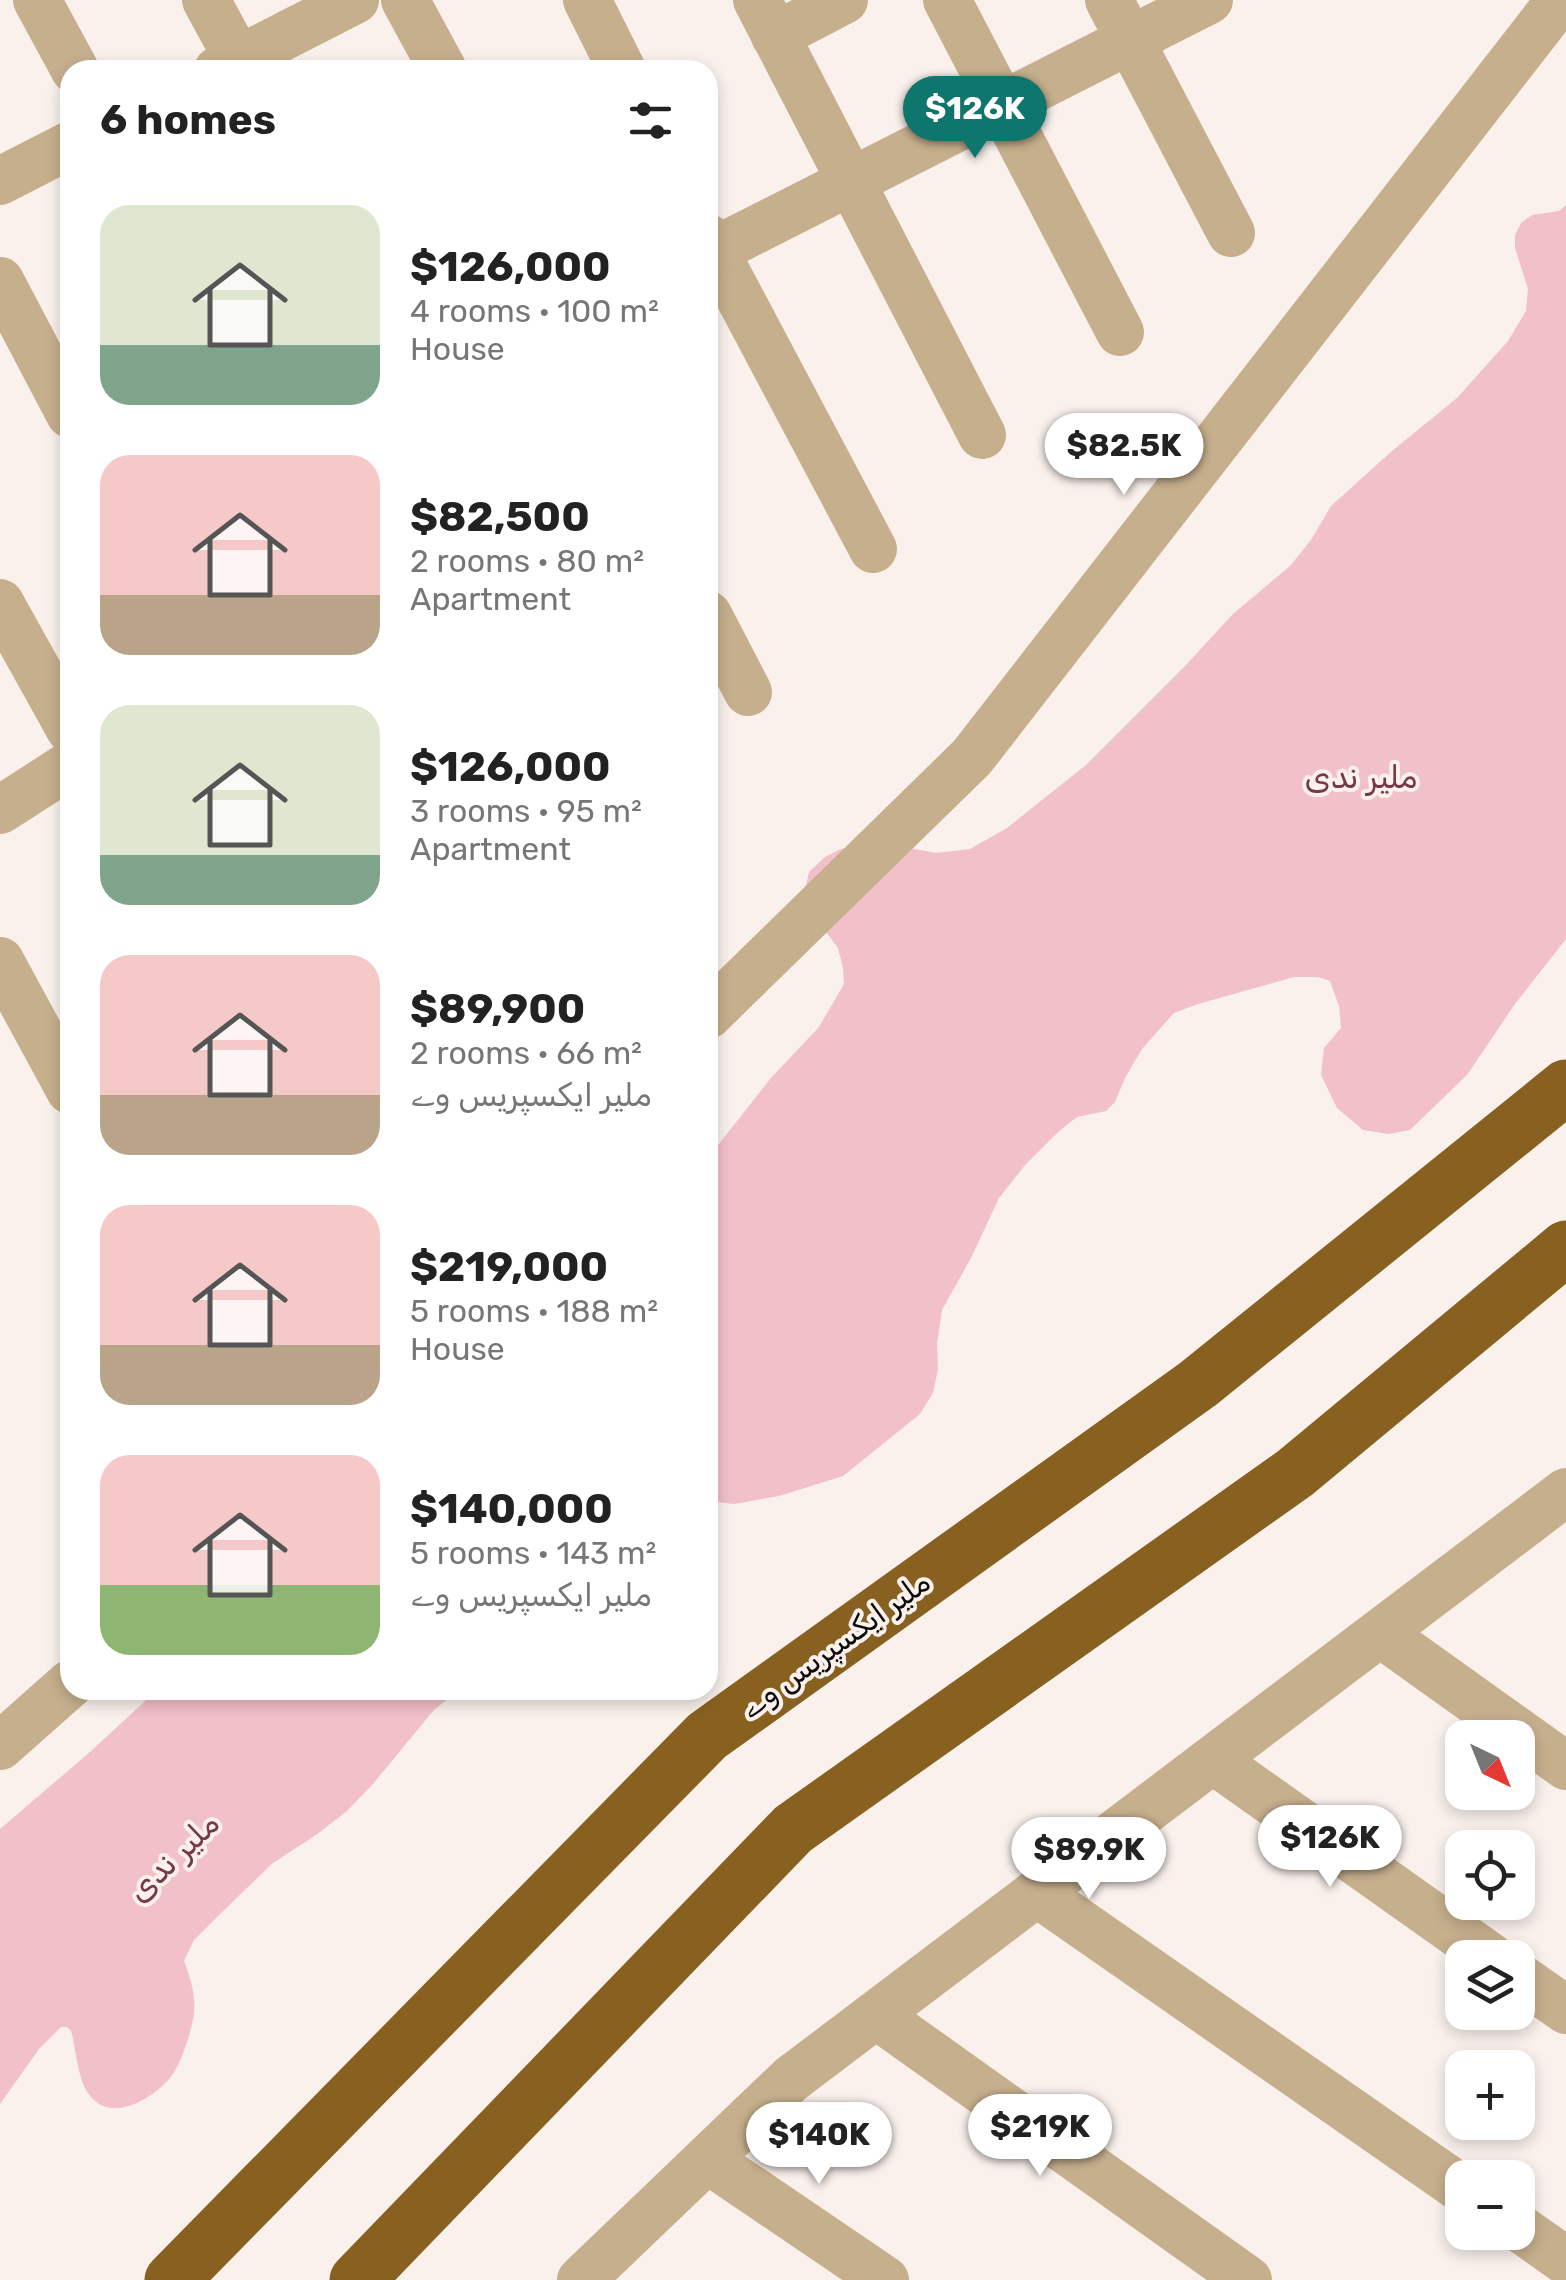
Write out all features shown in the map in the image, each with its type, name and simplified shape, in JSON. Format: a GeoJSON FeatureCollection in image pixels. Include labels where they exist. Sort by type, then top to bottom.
{"type":"FeatureCollection","features":[{"type":"Feature","properties":{"kind":"highway","name":"ملیر ایکسپریس وے"},"geometry":{"type":"LineString","coordinates":[[172,2280],[707,1736],[1198,1384],[1566,1087]]}},
{"type":"Feature","properties":{"kind":"highway"},"geometry":{"type":"LineString","coordinates":[[357,2280],[793,1829],[1295,1473],[1566,1248]]}},
{"type":"Feature","properties":{"kind":"street"},"geometry":{"type":"LineString","coordinates":[[36,0],[69,60]]}},
{"type":"Feature","properties":{"kind":"street"},"geometry":{"type":"LineString","coordinates":[[206,0],[231,60]]}},
{"type":"Feature","properties":{"kind":"street"},"geometry":{"type":"LineString","coordinates":[[245,60],[356,0]]}},
{"type":"Feature","properties":{"kind":"street"},"geometry":{"type":"LineString","coordinates":[[405,0],[438,60]]}},
{"type":"Feature","properties":{"kind":"street"},"geometry":{"type":"LineString","coordinates":[[586,0],[617,60]]}},
{"type":"Feature","properties":{"kind":"street"},"geometry":{"type":"LineString","coordinates":[[844,0],[766,18],[982,435]]}},
{"type":"Feature","properties":{"kind":"street"},"geometry":{"type":"LineString","coordinates":[[947,0],[1120,332]]}},
{"type":"Feature","properties":{"kind":"street"},"geometry":{"type":"LineString","coordinates":[[718,243],[1002,104],[1119,20],[1209,0]]}},
{"type":"Feature","properties":{"kind":"street"},"geometry":{"type":"LineString","coordinates":[[718,1005],[972,757],[1560,0]]}},
{"type":"Feature","properties":{"kind":"street"},"geometry":{"type":"LineString","coordinates":[[1119,20],[1230,233]]}},
{"type":"Feature","properties":{"kind":"street"},"geometry":{"type":"LineString","coordinates":[[0,181],[60,150]]}},
{"type":"Feature","properties":{"kind":"street"},"geometry":{"type":"LineString","coordinates":[[718,262],[873,550]]}},
{"type":"Feature","properties":{"kind":"street"},"geometry":{"type":"LineString","coordinates":[[0,281],[60,395]]}},
{"type":"Feature","properties":{"kind":"street"},"geometry":{"type":"LineString","coordinates":[[0,603],[60,711]]}},
{"type":"Feature","properties":{"kind":"street"},"geometry":{"type":"LineString","coordinates":[[718,634],[748,692]]}},
{"type":"Feature","properties":{"kind":"street"},"geometry":{"type":"LineString","coordinates":[[0,810],[60,771]]}},
{"type":"Feature","properties":{"kind":"street"},"geometry":{"type":"LineString","coordinates":[[0,961],[60,1072]]}},
{"type":"Feature","properties":{"kind":"street"},"geometry":{"type":"LineString","coordinates":[[581,2280],[792,2079],[1380,1633],[1560,1505]]}},
{"type":"Feature","properties":{"kind":"street"},"geometry":{"type":"LineString","coordinates":[[1380,1633],[1566,1766]]}},
{"type":"Feature","properties":{"kind":"street"},"geometry":{"type":"LineString","coordinates":[[0,1746],[60,1693]]}},
{"type":"Feature","properties":{"kind":"street"},"geometry":{"type":"LineString","coordinates":[[1213,1760],[1467,1940]]}},
{"type":"Feature","properties":{"kind":"street"},"geometry":{"type":"LineString","coordinates":[[1037,1893],[1445,2177]]}},
{"type":"Feature","properties":{"kind":"street"},"geometry":{"type":"LineString","coordinates":[[1535,1988],[1566,2010]]}},
{"type":"Feature","properties":{"kind":"street"},"geometry":{"type":"LineString","coordinates":[[876,2015],[1248,2280]]}},
{"type":"Feature","properties":{"kind":"street"},"geometry":{"type":"LineString","coordinates":[[708,2160],[884,2280]]}},
{"type":"Feature","properties":{"kind":"street"},"geometry":{"type":"LineString","coordinates":[[1535,2239],[1566,2260]]}},
{"type":"Feature","properties":{"kind":"water","name":"ملیر ندی"},"geometry":{"type":"Polygon","coordinates":[[[1566,205],[1566,939],[1467,1075],[1410,1130],[1389,1134],[1363,1130],[1337,1108],[1321,1075],[1324,1048],[1341,1028],[1339,1006],[1330,981],[1294,977],[1174,1013],[1142,1049],[1115,1102],[1106,1111],[1077,1117],[1058,1132],[999,1198],[942,1310],[933,1393],[920,1414],[843,1476],[779,1496],[734,1504],[718,1502],[718,1145],[770,1079],[819,1027],[844,984],[838,948],[804,895],[809,872],[841,849],[865,844],[936,853],[970,849],[1007,828],[1086,765],[1233,614],[1290,566],[1331,506],[1457,398],[1508,341],[1526,311],[1528,289],[1515,248],[1515,235],[1521,223],[1532,215],[1559,211],[1566,205]]]}},
{"type":"Feature","properties":{"kind":"water","name":"ملیر ندی"},"geometry":{"type":"Polygon","coordinates":[[[146,1700],[446,1700],[347,1811],[273,1863],[194,1940],[184,1961],[193,1993],[193,2020],[178,2065],[163,2086],[132,2105],[110,2108],[100,2104],[83,2083],[71,2031],[61,2027],[39,2049],[0,2104],[0,1829],[146,1700]]]}}]}
